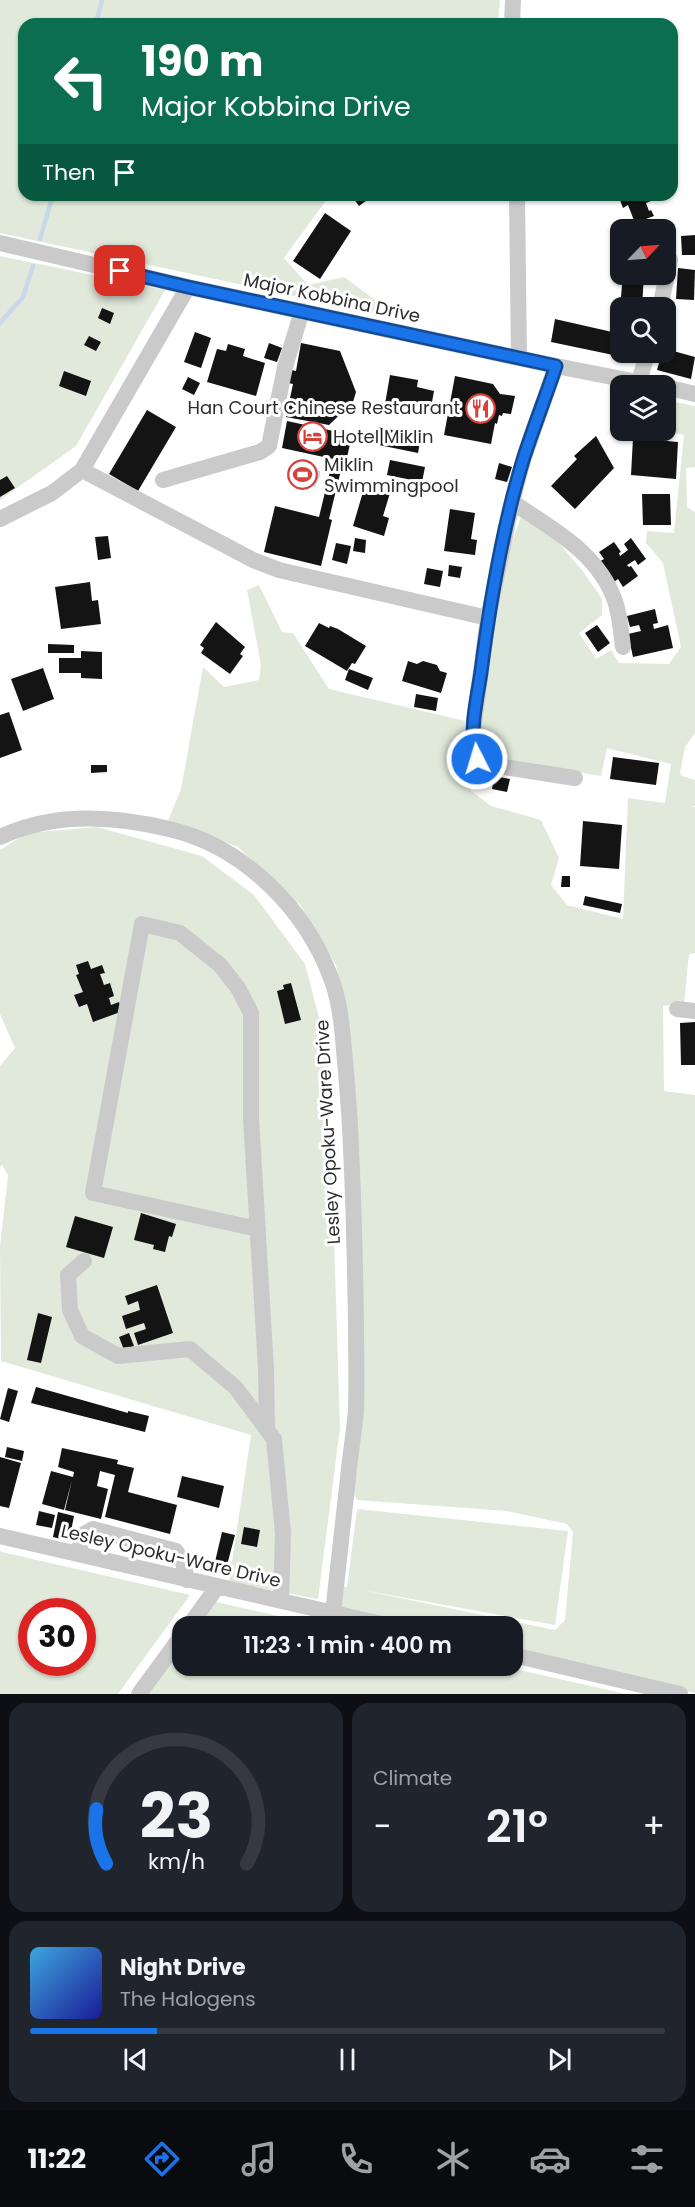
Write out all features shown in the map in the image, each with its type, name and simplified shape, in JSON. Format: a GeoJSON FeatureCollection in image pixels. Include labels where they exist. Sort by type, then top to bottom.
{"type":"FeatureCollection","features":[{"type":"Feature","properties":{"kind":"street"},"geometry":{"type":"LineString","coordinates":[[512,18],[513,0]]}},
{"type":"Feature","properties":{"kind":"street"},"geometry":{"type":"LineString","coordinates":[[517,201],[519,358]]}},
{"type":"Feature","properties":{"kind":"street","name":"Major Kobbina Drive"},"geometry":{"type":"LineString","coordinates":[[0,243],[188,287],[610,376]]}},
{"type":"Feature","properties":{"kind":"street"},"geometry":{"type":"LineString","coordinates":[[0,519],[52,493],[82,470],[188,287]]}},
{"type":"Feature","properties":{"kind":"street"},"geometry":{"type":"LineString","coordinates":[[163,480],[260,452],[269,446],[285,367],[302,311]]}},
{"type":"Feature","properties":{"kind":"street"},"geometry":{"type":"LineString","coordinates":[[556,366],[524,457],[512,502],[488,618],[474,723],[474,748],[477,759],[484,764],[575,778]]}},
{"type":"Feature","properties":{"kind":"street"},"geometry":{"type":"LineString","coordinates":[[676,389],[695,394]]}},
{"type":"Feature","properties":{"kind":"street"},"geometry":{"type":"LineString","coordinates":[[82,470],[253,560],[279,570],[488,618]]}},
{"type":"Feature","properties":{"kind":"street"},"geometry":{"type":"LineString","coordinates":[[512,502],[574,544],[597,568],[616,602],[623,647]]}},
{"type":"Feature","properties":{"kind":"street","name":"Lesley Opoku-Ware Drive"},"geometry":{"type":"LineString","coordinates":[[0,837],[17,829],[49,820],[105,818],[133,821],[180,831],[216,846],[253,872],[288,904],[307,928],[320,952],[332,980],[340,1009],[349,1101],[354,1228],[356,1410],[333,1613]]}},
{"type":"Feature","properties":{"kind":"street"},"geometry":{"type":"LineString","coordinates":[[258,1229],[93,1193],[142,924],[180,933],[220,965],[238,988],[250,1014],[251,1118],[258,1229],[267,1429]]}},
{"type":"Feature","properties":{"kind":"street"},"geometry":{"type":"LineString","coordinates":[[677,1009],[695,1011]]}},
{"type":"Feature","properties":{"kind":"street"},"geometry":{"type":"LineString","coordinates":[[84,1261],[68,1275],[70,1310],[82,1336],[118,1356],[190,1349],[236,1388],[274,1439],[283,1533],[281,1601]]}},
{"type":"Feature","properties":{"kind":"street"},"geometry":{"type":"LineString","coordinates":[[77,1554],[84,1534],[93,1529],[176,1551],[183,1562],[187,1580]]}},
{"type":"Feature","properties":{"kind":"street","name":"Lesley Opoku-Ware Drive"},"geometry":{"type":"LineString","coordinates":[[0,1536],[346,1616]]}},
{"type":"Feature","properties":{"kind":"street"},"geometry":{"type":"LineString","coordinates":[[196,1616],[217,1587]]}},
{"type":"Feature","properties":{"kind":"street"},"geometry":{"type":"LineString","coordinates":[[139,1694],[172,1649]]}},
{"type":"Feature","properties":{"kind":"street"},"geometry":{"type":"LineString","coordinates":[[523,1657],[680,1694]]}},
{"type":"Feature","properties":{"kind":"shaded area"},"geometry":{"type":"Polygon","coordinates":[[[0,0],[500,0],[498,18],[18,18],[18,201],[326,201],[284,258],[308,285],[344,277],[375,300],[378,314],[0,233],[0,0]]]}},
{"type":"Feature","properties":{"kind":"shaded area"},"geometry":{"type":"Polygon","coordinates":[[[0,256],[165,290],[76,446],[0,500],[0,256]]]}},
{"type":"Feature","properties":{"kind":"shaded area"},"geometry":{"type":"Polygon","coordinates":[[[676,402],[695,406],[695,467],[686,468],[687,507],[695,512],[695,733],[685,747],[680,773],[682,776],[695,780],[695,806],[691,806],[695,807],[695,953],[689,954],[684,1003],[663,1006],[664,1091],[695,1095],[695,1693],[523,1652],[523,1623],[555,1630],[565,1620],[573,1532],[567,1524],[507,1511],[357,1500],[354,1495],[349,1028],[336,965],[300,905],[238,847],[168,821],[181,789],[203,667],[224,687],[259,680],[261,665],[247,590],[259,585],[282,632],[293,633],[329,689],[465,721],[470,790],[491,806],[541,820],[559,858],[551,885],[567,905],[623,919],[628,798],[665,803],[671,764],[607,748],[601,776],[479,756],[481,717],[502,568],[521,517],[552,535],[582,570],[602,599],[602,615],[579,633],[596,659],[611,650],[619,663],[669,664],[681,647],[663,563],[646,543],[647,531],[674,533],[684,435],[676,433],[676,402]]]}},
{"type":"Feature","properties":{"kind":"shaded area"},"geometry":{"type":"Polygon","coordinates":[[[97,827],[202,856],[254,895],[305,964],[328,1052],[340,1428],[318,1599],[229,1582],[251,1435],[1,1361],[0,1246],[8,1175],[2,1165],[0,1166],[0,1066],[15,1048],[0,1014],[0,850],[27,833],[97,827]]]}},
{"type":"Feature","properties":{"kind":"shaded area"},"geometry":{"type":"Polygon","coordinates":[[[357,1509],[568,1531],[555,1625],[523,1619],[523,1616],[505,1616],[362,1590],[487,1616],[367,1616],[337,1609],[341,1586],[347,1587],[357,1509]]]}},
{"type":"Feature","properties":{"kind":"shaded area"},"geometry":{"type":"Polygon","coordinates":[[[0,1551],[190,1595],[175,1616],[172,1616],[172,1620],[118,1694],[0,1694],[0,1551]]]}},
{"type":"Feature","properties":{"kind":"shaded area"},"geometry":{"type":"Polygon","coordinates":[[[216,1602],[278,1616],[205,1616],[216,1602]]]}},
{"type":"Feature","properties":{"kind":"shaded area"},"geometry":{"type":"Polygon","coordinates":[[[172,1658],[172,1676],[523,1676],[523,1671],[626,1694],[145,1694],[172,1658]]]}},
{"type":"Feature","properties":{"kind":"water","name":"Miklin Swimmingpool"},"geometry":{"type":"Polygon","coordinates":[[[292,465],[303,474],[307,468],[320,471],[315,487],[287,479],[289,466],[292,465]]]}},
{"type":"Feature","properties":{"kind":"building"},"geometry":{"type":"Polygon","coordinates":[[[355,201],[366,201],[359,206],[355,201]]]}},
{"type":"Feature","properties":{"kind":"building"},"geometry":{"type":"Polygon","coordinates":[[[620,201],[651,201],[646,203],[654,216],[633,219],[628,205],[623,208],[620,201]]]}},
{"type":"Feature","properties":{"kind":"building"},"geometry":{"type":"Polygon","coordinates":[[[325,213],[351,231],[320,279],[293,261],[325,213]]]}},
{"type":"Feature","properties":{"kind":"building"},"geometry":{"type":"Polygon","coordinates":[[[695,235],[695,255],[682,255],[681,236],[695,235]]]}},
{"type":"Feature","properties":{"kind":"building"},"geometry":{"type":"Polygon","coordinates":[[[678,268],[695,270],[694,300],[676,299],[678,268]]]}},
{"type":"Feature","properties":{"kind":"building"},"geometry":{"type":"Polygon","coordinates":[[[622,285],[643,285],[643,297],[621,297],[622,285]]]}},
{"type":"Feature","properties":{"kind":"building"},"geometry":{"type":"Polygon","coordinates":[[[102,308],[114,313],[110,324],[98,318],[102,308]]]}},
{"type":"Feature","properties":{"kind":"building"},"geometry":{"type":"Polygon","coordinates":[[[555,319],[610,332],[610,354],[551,342],[555,319]]]}},
{"type":"Feature","properties":{"kind":"building"},"geometry":{"type":"Polygon","coordinates":[[[195,332],[211,338],[201,368],[184,362],[195,332]]]}},
{"type":"Feature","properties":{"kind":"building"},"geometry":{"type":"Polygon","coordinates":[[[89,336],[101,342],[96,351],[84,345],[89,336]]]}},
{"type":"Feature","properties":{"kind":"building"},"geometry":{"type":"Polygon","coordinates":[[[269,343],[282,348],[277,362],[264,358],[269,343]]]}},
{"type":"Feature","properties":{"kind":"building"},"geometry":{"type":"Polygon","coordinates":[[[301,343],[340,351],[356,392],[353,402],[329,425],[286,417],[293,384],[284,382],[287,369],[296,371],[301,343]]]}},
{"type":"Feature","properties":{"kind":"building"},"geometry":{"type":"Polygon","coordinates":[[[228,344],[245,349],[243,356],[265,363],[256,396],[207,382],[217,349],[226,351],[228,344]]]}},
{"type":"Feature","properties":{"kind":"building"},"geometry":{"type":"Polygon","coordinates":[[[676,352],[695,357],[691,379],[657,370],[659,363],[676,363],[676,352]]]}},
{"type":"Feature","properties":{"kind":"building"},"geometry":{"type":"Polygon","coordinates":[[[64,371],[91,381],[86,396],[59,386],[64,371]]]}},
{"type":"Feature","properties":{"kind":"building"},"geometry":{"type":"Polygon","coordinates":[[[390,375],[418,380],[417,387],[434,391],[430,413],[385,404],[390,375]]]}},
{"type":"Feature","properties":{"kind":"building"},"geometry":{"type":"Polygon","coordinates":[[[455,376],[493,384],[500,394],[515,396],[511,414],[499,415],[497,424],[495,423],[491,444],[444,435],[455,376]]]}},
{"type":"Feature","properties":{"kind":"building"},"geometry":{"type":"Polygon","coordinates":[[[188,377],[200,383],[194,395],[182,389],[188,377]]]}},
{"type":"Feature","properties":{"kind":"building"},"geometry":{"type":"Polygon","coordinates":[[[147,410],[176,427],[138,491],[109,474],[147,410]]]}},
{"type":"Feature","properties":{"kind":"building"},"geometry":{"type":"Polygon","coordinates":[[[287,421],[352,435],[329,519],[332,520],[321,566],[264,552],[275,506],[319,517],[333,459],[282,448],[287,421]]]}},
{"type":"Feature","properties":{"kind":"building"},"geometry":{"type":"Polygon","coordinates":[[[377,427],[421,436],[418,453],[374,444],[377,427]]]}},
{"type":"Feature","properties":{"kind":"building"},"geometry":{"type":"Polygon","coordinates":[[[596,436],[614,468],[575,509],[551,486],[577,459],[574,456],[596,436]]]}},
{"type":"Feature","properties":{"kind":"building"},"geometry":{"type":"Polygon","coordinates":[[[633,441],[678,442],[676,479],[631,475],[633,441]]]}},
{"type":"Feature","properties":{"kind":"building"},"geometry":{"type":"Polygon","coordinates":[[[390,460],[425,467],[422,482],[387,475],[390,460]]]}},
{"type":"Feature","properties":{"kind":"building"},"geometry":{"type":"Polygon","coordinates":[[[499,463],[512,467],[507,482],[495,479],[499,463]]]}},
{"type":"Feature","properties":{"kind":"building"},"geometry":{"type":"Polygon","coordinates":[[[7,476],[15,488],[0,497],[0,480],[7,476]]]}},
{"type":"Feature","properties":{"kind":"building"},"geometry":{"type":"Polygon","coordinates":[[[365,485],[390,493],[383,516],[389,518],[384,536],[353,526],[365,485]]]}},
{"type":"Feature","properties":{"kind":"building"},"geometry":{"type":"Polygon","coordinates":[[[642,494],[670,494],[671,525],[643,525],[642,494]]]}},
{"type":"Feature","properties":{"kind":"building"},"geometry":{"type":"Polygon","coordinates":[[[450,509],[475,513],[471,539],[477,540],[475,555],[444,551],[450,509]]]}},
{"type":"Feature","properties":{"kind":"building"},"geometry":{"type":"Polygon","coordinates":[[[108,536],[111,558],[98,560],[95,537],[108,536]]]}},
{"type":"Feature","properties":{"kind":"building"},"geometry":{"type":"Polygon","coordinates":[[[355,538],[366,540],[365,553],[353,551],[355,538]]]}},
{"type":"Feature","properties":{"kind":"building"},"geometry":{"type":"Polygon","coordinates":[[[631,538],[646,559],[638,565],[635,560],[627,565],[631,566],[638,576],[623,587],[618,579],[614,582],[599,562],[604,559],[599,552],[614,542],[621,552],[620,556],[628,550],[624,544],[631,538]]]}},
{"type":"Feature","properties":{"kind":"building"},"geometry":{"type":"Polygon","coordinates":[[[336,543],[351,546],[347,564],[332,560],[336,543]]]}},
{"type":"Feature","properties":{"kind":"building"},"geometry":{"type":"Polygon","coordinates":[[[449,565],[462,567],[460,578],[448,576],[449,565]]]}},
{"type":"Feature","properties":{"kind":"building"},"geometry":{"type":"Polygon","coordinates":[[[427,568],[443,571],[440,587],[424,584],[427,568]]]}},
{"type":"Feature","properties":{"kind":"building"},"geometry":{"type":"Polygon","coordinates":[[[90,582],[92,601],[98,600],[101,624],[61,629],[55,587],[90,582]]]}},
{"type":"Feature","properties":{"kind":"building"},"geometry":{"type":"Polygon","coordinates":[[[655,609],[658,623],[653,624],[654,629],[668,625],[673,648],[633,657],[628,634],[641,631],[639,625],[630,627],[627,616],[655,609]]]}},
{"type":"Feature","properties":{"kind":"building"},"geometry":{"type":"Polygon","coordinates":[[[216,622],[245,647],[240,654],[243,656],[230,674],[201,653],[204,648],[200,645],[216,622]]]}},
{"type":"Feature","properties":{"kind":"building"},"geometry":{"type":"Polygon","coordinates":[[[319,623],[338,629],[366,646],[355,664],[352,663],[347,671],[305,646],[319,623]]]}},
{"type":"Feature","properties":{"kind":"building"},"geometry":{"type":"Polygon","coordinates":[[[597,625],[610,643],[598,652],[585,633],[597,625]]]}},
{"type":"Feature","properties":{"kind":"building"},"geometry":{"type":"Polygon","coordinates":[[[48,644],[74,645],[74,653],[48,653],[48,644]]]}},
{"type":"Feature","properties":{"kind":"building"},"geometry":{"type":"Polygon","coordinates":[[[81,651],[102,652],[102,679],[81,678],[81,673],[59,673],[59,658],[81,658],[81,651]]]}},
{"type":"Feature","properties":{"kind":"building"},"geometry":{"type":"Polygon","coordinates":[[[408,661],[417,664],[423,661],[437,665],[440,671],[447,673],[441,693],[402,681],[408,661]]]}},
{"type":"Feature","properties":{"kind":"building"},"geometry":{"type":"Polygon","coordinates":[[[43,668],[54,699],[23,711],[11,679],[43,668]]]}},
{"type":"Feature","properties":{"kind":"building"},"geometry":{"type":"Polygon","coordinates":[[[349,669],[373,678],[368,690],[345,680],[349,669]]]}},
{"type":"Feature","properties":{"kind":"building"},"geometry":{"type":"Polygon","coordinates":[[[416,694],[438,698],[436,711],[414,707],[416,694]]]}},
{"type":"Feature","properties":{"kind":"building"},"geometry":{"type":"Polygon","coordinates":[[[9,712],[22,750],[0,758],[0,715],[9,712]]]}},
{"type":"Feature","properties":{"kind":"building"},"geometry":{"type":"Polygon","coordinates":[[[613,757],[659,763],[656,785],[610,779],[613,757]]]}},
{"type":"Feature","properties":{"kind":"building"},"geometry":{"type":"Polygon","coordinates":[[[91,765],[107,765],[107,772],[91,773],[91,765]]]}},
{"type":"Feature","properties":{"kind":"building"},"geometry":{"type":"Polygon","coordinates":[[[494,776],[510,779],[507,792],[492,789],[494,776]]]}},
{"type":"Feature","properties":{"kind":"building"},"geometry":{"type":"Polygon","coordinates":[[[583,821],[622,825],[619,869],[580,866],[583,821]]]}},
{"type":"Feature","properties":{"kind":"building"},"geometry":{"type":"Polygon","coordinates":[[[562,876],[570,876],[570,887],[561,887],[562,876]]]}},
{"type":"Feature","properties":{"kind":"building"},"geometry":{"type":"Polygon","coordinates":[[[585,896],[622,904],[620,913],[583,905],[585,896]]]}},
{"type":"Feature","properties":{"kind":"building"},"geometry":{"type":"Polygon","coordinates":[[[88,961],[91,969],[102,965],[105,973],[100,974],[104,985],[110,983],[114,996],[109,998],[111,1005],[119,1002],[123,1011],[93,1022],[87,1004],[79,1007],[74,995],[83,992],[76,975],[79,974],[76,965],[88,961]]]}},
{"type":"Feature","properties":{"kind":"building"},"geometry":{"type":"Polygon","coordinates":[[[291,983],[301,1020],[285,1024],[277,991],[284,989],[283,985],[291,983]]]}},
{"type":"Feature","properties":{"kind":"building"},"geometry":{"type":"Polygon","coordinates":[[[695,1022],[695,1065],[681,1065],[680,1023],[695,1022]]]}},
{"type":"Feature","properties":{"kind":"building"},"geometry":{"type":"Polygon","coordinates":[[[141,1213],[176,1224],[172,1237],[169,1236],[165,1252],[153,1249],[154,1245],[134,1240],[141,1213]]]}},
{"type":"Feature","properties":{"kind":"building"},"geometry":{"type":"Polygon","coordinates":[[[75,1216],[113,1227],[104,1258],[66,1247],[75,1216]]]}},
{"type":"Feature","properties":{"kind":"building"},"geometry":{"type":"Polygon","coordinates":[[[157,1285],[173,1333],[138,1345],[134,1333],[146,1329],[144,1323],[126,1329],[122,1316],[140,1310],[138,1301],[128,1305],[125,1296],[157,1285]]]}},
{"type":"Feature","properties":{"kind":"building"},"geometry":{"type":"Polygon","coordinates":[[[38,1313],[52,1317],[41,1363],[27,1360],[38,1313]]]}},
{"type":"Feature","properties":{"kind":"building"},"geometry":{"type":"Polygon","coordinates":[[[129,1333],[134,1346],[124,1350],[119,1337],[129,1333]]]}},
{"type":"Feature","properties":{"kind":"building"},"geometry":{"type":"Polygon","coordinates":[[[36,1387],[128,1413],[128,1411],[149,1416],[145,1432],[31,1403],[36,1387]]]}},
{"type":"Feature","properties":{"kind":"building"},"geometry":{"type":"Polygon","coordinates":[[[8,1388],[18,1391],[9,1422],[0,1419],[8,1388]]]}},
{"type":"Feature","properties":{"kind":"building"},"geometry":{"type":"Polygon","coordinates":[[[7,1447],[24,1451],[22,1461],[5,1457],[7,1447]]]}},
{"type":"Feature","properties":{"kind":"building"},"geometry":{"type":"Polygon","coordinates":[[[62,1448],[118,1460],[117,1464],[134,1468],[128,1492],[177,1505],[170,1534],[105,1517],[115,1475],[100,1471],[97,1486],[108,1489],[101,1519],[65,1510],[72,1480],[64,1510],[42,1504],[51,1471],[73,1477],[74,1472],[58,1467],[62,1448]]]}},
{"type":"Feature","properties":{"kind":"building"},"geometry":{"type":"Polygon","coordinates":[[[0,1457],[21,1463],[9,1508],[0,1506],[0,1457]]]}},
{"type":"Feature","properties":{"kind":"building"},"geometry":{"type":"Polygon","coordinates":[[[182,1476],[224,1486],[219,1508],[177,1497],[182,1476]]]}},
{"type":"Feature","properties":{"kind":"building"},"geometry":{"type":"Polygon","coordinates":[[[39,1511],[55,1515],[52,1528],[36,1525],[39,1511]]]}},
{"type":"Feature","properties":{"kind":"building"},"geometry":{"type":"Polygon","coordinates":[[[58,1512],[74,1516],[69,1541],[53,1537],[58,1512]]]}},
{"type":"Feature","properties":{"kind":"building"},"geometry":{"type":"Polygon","coordinates":[[[244,1527],[260,1530],[257,1547],[241,1544],[244,1527]]]}},
{"type":"Feature","properties":{"kind":"building"},"geometry":{"type":"Polygon","coordinates":[[[222,1532],[235,1535],[226,1569],[214,1566],[222,1532]]]}},
{"type":"Feature","properties":{"kind":"waterway"},"geometry":{"type":"LineString","coordinates":[[98,18],[102,0]]}},
{"type":"Feature","properties":{"kind":"waterway"},"geometry":{"type":"LineString","coordinates":[[40,239],[51,201]]}},
{"type":"Feature","properties":{"kind":"waterway"},"geometry":{"type":"LineString","coordinates":[[0,323],[23,297],[33,266]]}},
{"type":"Feature","properties":{"kind":"place","name":"Han Court Chinese Restaurant"},"geometry":{"type":"Point","coordinates":[481,408]}},
{"type":"Feature","properties":{"kind":"place","name":"Hotel Miklin"},"geometry":{"type":"Point","coordinates":[312,437]}},
{"type":"Feature","properties":{"kind":"place","name":"Miklin Swimmingpool"},"geometry":{"type":"Point","coordinates":[303,475]}},
{"type":"Feature","properties":{"kind":"route"},"geometry":{"type":"LineString","coordinates":[[120,271],[556,366],[524,457],[512,502],[488,618],[474,723],[474,748],[477,759]]}}]}
